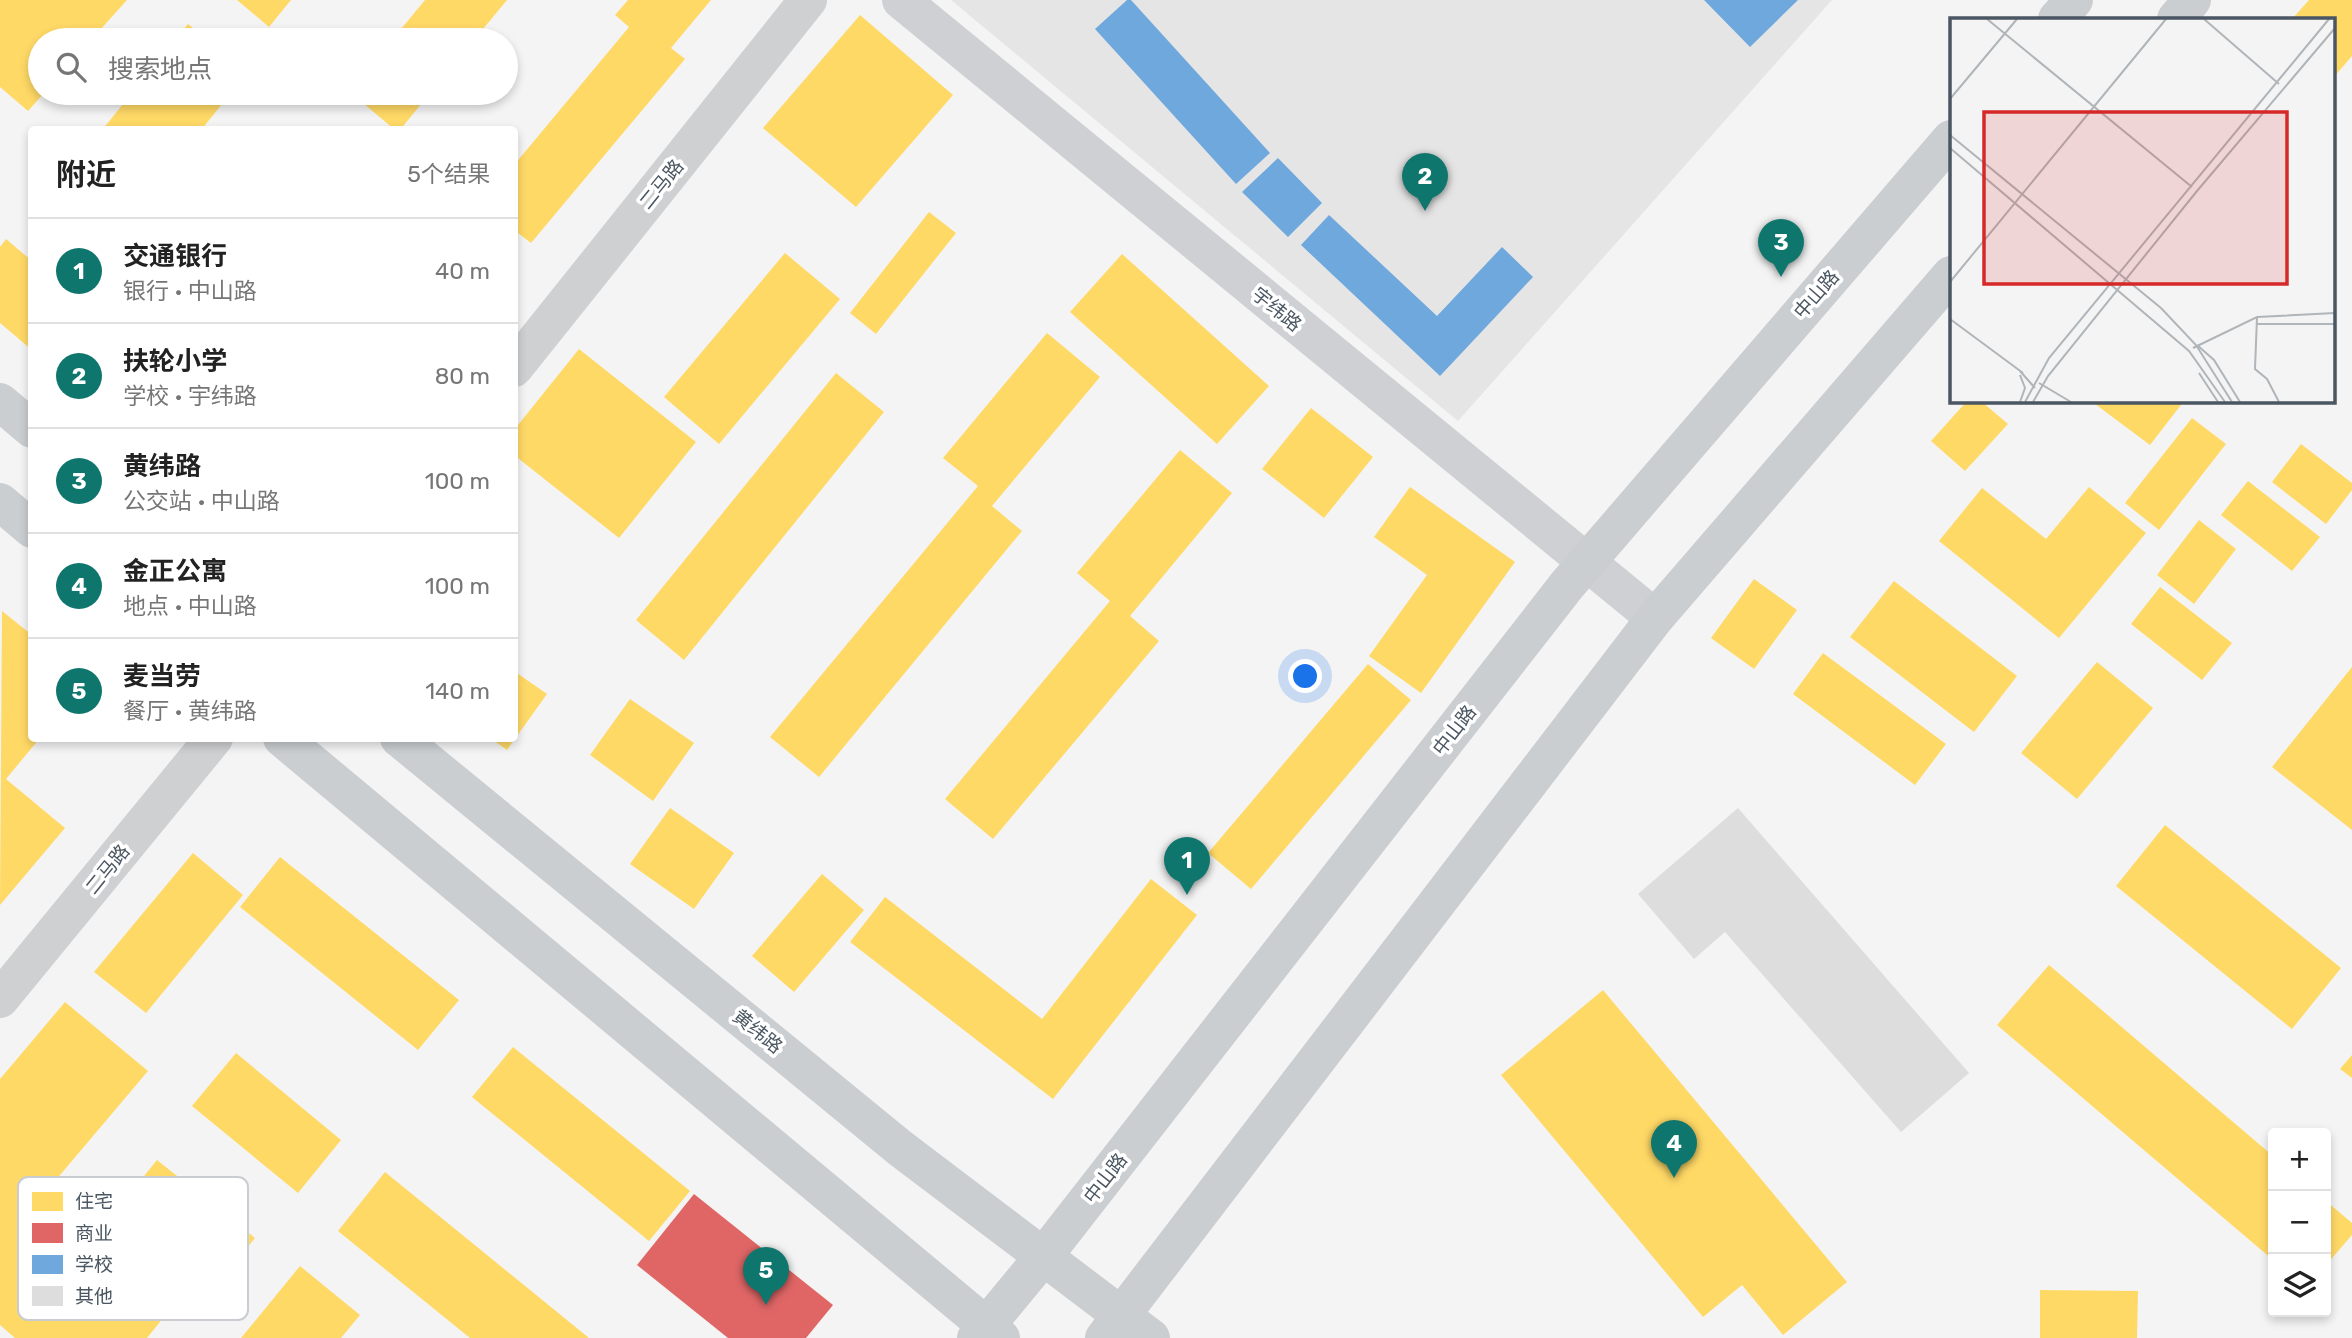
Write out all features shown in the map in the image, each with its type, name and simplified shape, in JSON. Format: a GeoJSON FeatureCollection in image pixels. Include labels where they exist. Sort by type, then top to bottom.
{"type":"FeatureCollection","features":[{"type":"Feature","properties":{"kind":"main road"},"geometry":{"type":"LineString","coordinates":[[2058,18],[2074,0]]}},
{"type":"Feature","properties":{"kind":"main road"},"geometry":{"type":"LineString","coordinates":[[2177,18],[2192,0]]}},
{"type":"Feature","properties":{"kind":"main road","name":"中山路"},"geometry":{"type":"LineString","coordinates":[[988,1334],[1043,1257],[1586,563],[1950,140]]}},
{"type":"Feature","properties":{"kind":"main road"},"geometry":{"type":"LineString","coordinates":[[1126,1331],[1655,618],[1950,276]]}},
{"type":"Feature","properties":{"kind":"main road"},"geometry":{"type":"LineString","coordinates":[[0,402],[28,426]]}},
{"type":"Feature","properties":{"kind":"main road"},"geometry":{"type":"LineString","coordinates":[[0,502],[28,525]]}},
{"type":"Feature","properties":{"kind":"main road"},"geometry":{"type":"LineString","coordinates":[[287,742],[988,1334]]}},
{"type":"Feature","properties":{"kind":"main road","name":"黄纬路"},"geometry":{"type":"LineString","coordinates":[[404,742],[900,1148],[1043,1257],[1126,1331]]}},
{"type":"Feature","properties":{"kind":"street","name":"二马路"},"geometry":{"type":"LineString","coordinates":[[518,363],[808,0]]}},
{"type":"Feature","properties":{"kind":"street","name":"宇纬路"},"geometry":{"type":"LineString","coordinates":[[901,0],[1655,618]]}},
{"type":"Feature","properties":{"kind":"street","name":"二马路"},"geometry":{"type":"LineString","coordinates":[[0,999],[211,742]]}},
{"type":"Feature","properties":{"kind":"shaded area"},"geometry":{"type":"Polygon","coordinates":[[[951,0],[1832,0],[1458,421],[951,0]]]}},
{"type":"Feature","properties":{"kind":"building: 住宅"},"geometry":{"type":"Polygon","coordinates":[[[0,0],[127,0],[102,28],[28,28],[28,105],[33,105],[28,111],[0,87],[0,0]]]}},
{"type":"Feature","properties":{"kind":"building: 住宅"},"geometry":{"type":"Polygon","coordinates":[[[237,0],[291,0],[269,27],[237,0]]]}},
{"type":"Feature","properties":{"kind":"building: 住宅"},"geometry":{"type":"Polygon","coordinates":[[[425,0],[507,0],[484,28],[402,28],[425,0]]]}},
{"type":"Feature","properties":{"kind":"building: 住宅"},"geometry":{"type":"Polygon","coordinates":[[[628,0],[711,0],[671,48],[685,59],[531,243],[518,233],[518,160],[629,27],[615,15],[628,0]]]}},
{"type":"Feature","properties":{"kind":"building: 住宅"},"geometry":{"type":"Polygon","coordinates":[[[2309,0],[2352,0],[2352,56],[2334,77],[2334,18],[2293,18],[2309,0]]]}},
{"type":"Feature","properties":{"kind":"building: 住宅"},"geometry":{"type":"Polygon","coordinates":[[[860,15],[953,95],[856,207],[763,128],[860,15]]]}},
{"type":"Feature","properties":{"kind":"building: 住宅"},"geometry":{"type":"Polygon","coordinates":[[[122,105],[221,105],[204,126],[105,126],[122,105]]]}},
{"type":"Feature","properties":{"kind":"building: 住宅"},"geometry":{"type":"Polygon","coordinates":[[[365,105],[420,105],[403,126],[390,126],[365,105]]]}},
{"type":"Feature","properties":{"kind":"building: 住宅"},"geometry":{"type":"Polygon","coordinates":[[[929,212],[956,233],[876,334],[850,313],[929,212]]]}},
{"type":"Feature","properties":{"kind":"building: 住宅"},"geometry":{"type":"Polygon","coordinates":[[[6,239],[28,258],[28,347],[0,323],[0,247],[6,239]]]}},
{"type":"Feature","properties":{"kind":"building: 住宅"},"geometry":{"type":"Polygon","coordinates":[[[785,253],[840,299],[719,444],[664,397],[785,253]]]}},
{"type":"Feature","properties":{"kind":"building: 住宅"},"geometry":{"type":"Polygon","coordinates":[[[1122,254],[1269,386],[1217,444],[1070,312],[1122,254]]]}},
{"type":"Feature","properties":{"kind":"building: 住宅"},"geometry":{"type":"Polygon","coordinates":[[[1047,333],[1100,377],[992,506],[1022,531],[819,777],[770,737],[978,486],[943,458],[1047,333]]]}},
{"type":"Feature","properties":{"kind":"building: 住宅"},"geometry":{"type":"Polygon","coordinates":[[[579,349],[696,442],[619,538],[518,458],[518,425],[579,349]]]}},
{"type":"Feature","properties":{"kind":"building: 住宅"},"geometry":{"type":"Polygon","coordinates":[[[836,373],[884,412],[684,660],[636,620],[836,373]]]}},
{"type":"Feature","properties":{"kind":"building: 住宅"},"geometry":{"type":"Polygon","coordinates":[[[1966,402],[1982,402],[2008,424],[1965,471],[1931,441],[1966,402]]]}},
{"type":"Feature","properties":{"kind":"building: 住宅"},"geometry":{"type":"Polygon","coordinates":[[[2092,402],[2183,402],[2150,445],[2092,402]]]}},
{"type":"Feature","properties":{"kind":"building: 住宅"},"geometry":{"type":"Polygon","coordinates":[[[1311,408],[1373,457],[1324,518],[1262,469],[1311,408]]]}},
{"type":"Feature","properties":{"kind":"building: 住宅"},"geometry":{"type":"Polygon","coordinates":[[[2192,418],[2226,444],[2159,530],[2125,503],[2192,418]]]}},
{"type":"Feature","properties":{"kind":"building: 住宅"},"geometry":{"type":"Polygon","coordinates":[[[2301,444],[2352,483],[2352,490],[2326,524],[2272,482],[2301,444]]]}},
{"type":"Feature","properties":{"kind":"building: 住宅"},"geometry":{"type":"Polygon","coordinates":[[[1180,450],[1232,493],[1130,616],[1159,641],[993,839],[945,799],[1110,601],[1077,573],[1180,450]]]}},
{"type":"Feature","properties":{"kind":"building: 住宅"},"geometry":{"type":"Polygon","coordinates":[[[2248,481],[2320,537],[2292,571],[2221,515],[2248,481]]]}},
{"type":"Feature","properties":{"kind":"building: 住宅"},"geometry":{"type":"Polygon","coordinates":[[[1410,487],[1515,562],[1421,693],[1369,656],[1427,575],[1374,537],[1410,487]]]}},
{"type":"Feature","properties":{"kind":"building: 住宅"},"geometry":{"type":"Polygon","coordinates":[[[2089,487],[2146,533],[2059,638],[1939,541],[1982,488],[2046,539],[2089,487]]]}},
{"type":"Feature","properties":{"kind":"building: 住宅"},"geometry":{"type":"Polygon","coordinates":[[[2199,520],[2236,549],[2194,604],[2157,575],[2199,520]]]}},
{"type":"Feature","properties":{"kind":"building: 住宅"},"geometry":{"type":"Polygon","coordinates":[[[1754,579],[1797,610],[1754,669],[1711,638],[1754,579]]]}},
{"type":"Feature","properties":{"kind":"building: 住宅"},"geometry":{"type":"Polygon","coordinates":[[[1894,581],[2017,676],[1974,732],[1850,637],[1894,581]]]}},
{"type":"Feature","properties":{"kind":"building: 住宅"},"geometry":{"type":"Polygon","coordinates":[[[2160,587],[2232,643],[2202,680],[2131,624],[2160,587]]]}},
{"type":"Feature","properties":{"kind":"building: 住宅"},"geometry":{"type":"Polygon","coordinates":[[[2,611],[28,632],[28,742],[37,742],[6,779],[65,828],[0,905],[2,611]]]}},
{"type":"Feature","properties":{"kind":"building: 住宅"},"geometry":{"type":"Polygon","coordinates":[[[1823,653],[1946,744],[1915,785],[1793,694],[1823,653]]]}},
{"type":"Feature","properties":{"kind":"building: 住宅"},"geometry":{"type":"Polygon","coordinates":[[[2097,662],[2153,708],[2077,799],[2021,753],[2097,662]]]}},
{"type":"Feature","properties":{"kind":"building: 住宅"},"geometry":{"type":"Polygon","coordinates":[[[1368,664],[1411,700],[1251,889],[1208,853],[1368,664]]]}},
{"type":"Feature","properties":{"kind":"building: 住宅"},"geometry":{"type":"Polygon","coordinates":[[[2352,667],[2352,830],[2272,767],[2352,667]]]}},
{"type":"Feature","properties":{"kind":"building: 住宅"},"geometry":{"type":"Polygon","coordinates":[[[518,674],[547,694],[518,735],[518,674]]]}},
{"type":"Feature","properties":{"kind":"building: 住宅"},"geometry":{"type":"Polygon","coordinates":[[[630,699],[694,743],[653,801],[590,755],[630,699]]]}},
{"type":"Feature","properties":{"kind":"building: 住宅"},"geometry":{"type":"Polygon","coordinates":[[[496,742],[513,742],[507,750],[496,742]]]}},
{"type":"Feature","properties":{"kind":"building: 住宅"},"geometry":{"type":"Polygon","coordinates":[[[670,808],[734,853],[694,909],[630,864],[670,808]]]}},
{"type":"Feature","properties":{"kind":"building: 住宅"},"geometry":{"type":"Polygon","coordinates":[[[2165,825],[2341,968],[2292,1029],[2116,886],[2165,825]]]}},
{"type":"Feature","properties":{"kind":"building: 住宅"},"geometry":{"type":"Polygon","coordinates":[[[193,853],[243,895],[146,1013],[94,972],[193,853]]]}},
{"type":"Feature","properties":{"kind":"building: 住宅"},"geometry":{"type":"Polygon","coordinates":[[[280,857],[459,1000],[418,1050],[240,907],[280,857]]]}},
{"type":"Feature","properties":{"kind":"building: 住宅"},"geometry":{"type":"Polygon","coordinates":[[[822,874],[864,910],[794,992],[752,956],[822,874]]]}},
{"type":"Feature","properties":{"kind":"building: 住宅"},"geometry":{"type":"Polygon","coordinates":[[[1151,879],[1197,915],[1053,1099],[850,942],[885,897],[1042,1019],[1151,879]]]}},
{"type":"Feature","properties":{"kind":"building: 住宅"},"geometry":{"type":"Polygon","coordinates":[[[2049,965],[2268,1152],[2268,1256],[1997,1025],[2049,965]]]}},
{"type":"Feature","properties":{"kind":"building: 住宅"},"geometry":{"type":"Polygon","coordinates":[[[1603,990],[1847,1282],[1783,1335],[1742,1285],[1703,1317],[1501,1075],[1603,990]]]}},
{"type":"Feature","properties":{"kind":"building: 住宅"},"geometry":{"type":"Polygon","coordinates":[[[65,1002],[148,1071],[58,1177],[18,1177],[18,1320],[162,1320],[147,1338],[15,1338],[0,1325],[0,1079],[65,1002]]]}},
{"type":"Feature","properties":{"kind":"building: 住宅"},"geometry":{"type":"Polygon","coordinates":[[[513,1047],[690,1191],[649,1241],[472,1097],[513,1047]]]}},
{"type":"Feature","properties":{"kind":"building: 住宅"},"geometry":{"type":"Polygon","coordinates":[[[236,1053],[341,1140],[298,1193],[192,1106],[236,1053]]]}},
{"type":"Feature","properties":{"kind":"building: 住宅"},"geometry":{"type":"Polygon","coordinates":[[[2352,1055],[2352,1078],[2340,1069],[2352,1055]]]}},
{"type":"Feature","properties":{"kind":"building: 住宅"},"geometry":{"type":"Polygon","coordinates":[[[157,1160],[178,1177],[143,1177],[157,1160]]]}},
{"type":"Feature","properties":{"kind":"building: 住宅"},"geometry":{"type":"Polygon","coordinates":[[[385,1172],[589,1338],[470,1338],[338,1231],[385,1172]]]}},
{"type":"Feature","properties":{"kind":"building: 住宅"},"geometry":{"type":"Polygon","coordinates":[[[2331,1205],[2352,1223],[2352,1235],[2331,1259],[2331,1205]]]}},
{"type":"Feature","properties":{"kind":"building: 住宅"},"geometry":{"type":"Polygon","coordinates":[[[248,1232],[255,1238],[248,1247],[248,1232]]]}},
{"type":"Feature","properties":{"kind":"building: 住宅"},"geometry":{"type":"Polygon","coordinates":[[[300,1266],[360,1315],[341,1338],[241,1338],[300,1266]]]}},
{"type":"Feature","properties":{"kind":"building: 住宅"},"geometry":{"type":"Polygon","coordinates":[[[2040,1290],[2138,1291],[2137,1338],[2040,1338],[2040,1290]]]}},
{"type":"Feature","properties":{"kind":"building: 商业"},"geometry":{"type":"Polygon","coordinates":[[[694,1194],[833,1305],[806,1338],[728,1338],[637,1265],[694,1194]]]}},
{"type":"Feature","properties":{"kind":"building: 学校"},"geometry":{"type":"Polygon","coordinates":[[[1127,0],[1131,0],[1270,153],[1236,184],[1095,29],[1127,0]]]}},
{"type":"Feature","properties":{"kind":"building: 学校"},"geometry":{"type":"Polygon","coordinates":[[[1704,0],[1798,0],[1750,47],[1704,0]]]}},
{"type":"Feature","properties":{"kind":"building: 学校"},"geometry":{"type":"Polygon","coordinates":[[[1278,158],[1322,203],[1288,237],[1242,192],[1278,158]]]}},
{"type":"Feature","properties":{"kind":"building: 学校"},"geometry":{"type":"Polygon","coordinates":[[[1329,215],[1437,316],[1502,247],[1533,277],[1440,376],[1301,245],[1329,215]]]}},
{"type":"Feature","properties":{"kind":"building: 其他"},"geometry":{"type":"Polygon","coordinates":[[[1738,808],[1969,1073],[1901,1132],[1725,932],[1694,959],[1638,894],[1738,808]]]}},
{"type":"Feature","properties":{"kind":"place","name":"扶轮小学"},"geometry":{"type":"Point","coordinates":[1425,211]}},
{"type":"Feature","properties":{"kind":"place","name":"黄纬路"},"geometry":{"type":"Point","coordinates":[1781,277]}},
{"type":"Feature","properties":{"kind":"place","name":"交通银行"},"geometry":{"type":"Point","coordinates":[1187,895]}},
{"type":"Feature","properties":{"kind":"place","name":"金正公寓"},"geometry":{"type":"Point","coordinates":[1674,1178]}},
{"type":"Feature","properties":{"kind":"place","name":"麦当劳"},"geometry":{"type":"Point","coordinates":[766,1305]}}]}
